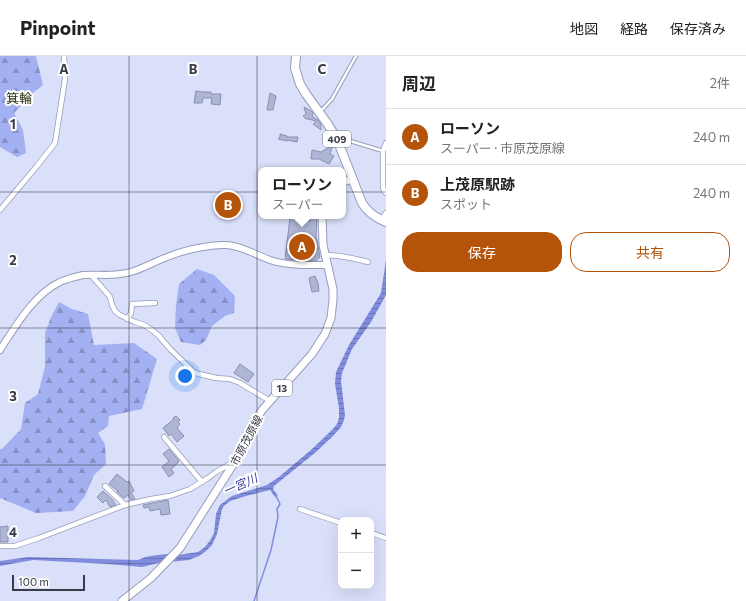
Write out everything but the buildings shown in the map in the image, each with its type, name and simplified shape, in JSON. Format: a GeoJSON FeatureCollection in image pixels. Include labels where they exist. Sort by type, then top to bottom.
{"type":"FeatureCollection","features":[{"type":"Feature","properties":{"kind":"highway","name":"409"},"geometry":{"type":"LineString","coordinates":[[296,56],[294,68],[300,84],[332,130],[340,146],[362,203],[366,210],[376,218],[384,218]]}},
{"type":"Feature","properties":{"kind":"main road"},"geometry":{"type":"LineString","coordinates":[[346,181],[353,179]]}},
{"type":"Feature","properties":{"kind":"main road","name":"市原茂原線"},"geometry":{"type":"LineString","coordinates":[[122,601],[151,578],[180,548],[234,463],[255,420],[312,354],[325,334],[331,318],[333,290],[324,255],[322,219]]}},
{"type":"Feature","properties":{"kind":"street"},"geometry":{"type":"LineString","coordinates":[[0,210],[54,145],[65,79],[64,56]]}},
{"type":"Feature","properties":{"kind":"street"},"geometry":{"type":"LineString","coordinates":[[386,143],[383,151],[383,187],[386,193]]}},
{"type":"Feature","properties":{"kind":"street"},"geometry":{"type":"LineString","coordinates":[[0,350],[27,311],[44,292],[60,282],[81,276],[124,274],[133,272],[171,255],[188,250],[220,245],[237,247],[269,260],[295,265],[327,265]]}},
{"type":"Feature","properties":{"kind":"street"},"geometry":{"type":"LineString","coordinates":[[324,255],[346,256],[368,262]]}},
{"type":"Feature","properties":{"kind":"street"},"geometry":{"type":"LineString","coordinates":[[91,275],[110,297],[112,305],[120,315],[152,330],[195,373],[240,382],[270,401]]}},
{"type":"Feature","properties":{"kind":"street"},"geometry":{"type":"LineString","coordinates":[[127,319],[131,313],[132,304],[155,303]]}},
{"type":"Feature","properties":{"kind":"street"},"geometry":{"type":"LineString","coordinates":[[164,437],[202,482]]}},
{"type":"Feature","properties":{"kind":"street"},"geometry":{"type":"LineString","coordinates":[[0,546],[15,546],[125,505],[170,496],[202,482],[216,472],[234,463]]}},
{"type":"Feature","properties":{"kind":"street"},"geometry":{"type":"LineString","coordinates":[[105,486],[125,505]]}},
{"type":"Feature","properties":{"kind":"street"},"geometry":{"type":"LineString","coordinates":[[300,509],[338,522]]}},
{"type":"Feature","properties":{"kind":"street"},"geometry":{"type":"LineString","coordinates":[[374,534],[386,538]]}},
{"type":"Feature","properties":{"kind":"lane"},"geometry":{"type":"LineString","coordinates":[[319,113],[332,99],[356,56]]}},
{"type":"Feature","properties":{"kind":"lane"},"geometry":{"type":"LineString","coordinates":[[340,146],[347,140],[383,151]]}},
{"type":"Feature","properties":{"kind":"green space"},"geometry":{"type":"Polygon","coordinates":[[[0,56],[36,56],[43,85],[35,91],[14,113],[23,130],[26,153],[17,157],[0,147],[0,56]]]}},
{"type":"Feature","properties":{"kind":"green space"},"geometry":{"type":"Polygon","coordinates":[[[197,269],[214,275],[235,296],[234,313],[225,316],[212,326],[206,340],[200,345],[181,342],[175,328],[179,284],[197,269]]]}},
{"type":"Feature","properties":{"kind":"green space"},"geometry":{"type":"Polygon","coordinates":[[[59,302],[72,309],[88,314],[94,345],[134,343],[157,359],[142,409],[109,416],[108,426],[98,433],[105,444],[106,464],[94,475],[85,496],[73,511],[36,513],[0,498],[0,449],[2,449],[21,429],[25,403],[38,394],[45,367],[45,333],[59,302]]]}},
{"type":"Feature","properties":{"kind":"shaded area","name":"一宮川"},"geometry":{"type":"Polygon","coordinates":[[[386,260],[386,295],[371,322],[352,349],[342,373],[341,381],[345,415],[341,427],[316,452],[274,486],[273,489],[278,496],[275,497],[270,490],[230,501],[222,509],[217,534],[212,545],[199,556],[189,560],[159,563],[142,567],[33,560],[0,566],[0,561],[28,557],[138,560],[157,555],[178,555],[198,552],[205,547],[214,533],[216,514],[220,505],[232,496],[267,485],[279,477],[312,449],[337,424],[339,418],[339,408],[335,384],[336,372],[349,345],[381,293],[386,260]]]}},
{"type":"Feature","properties":{"kind":"waterway"},"geometry":{"type":"LineString","coordinates":[[254,601],[271,550],[278,517],[277,509],[280,504],[276,496]]}},
{"type":"Feature","properties":{"kind":"place","name":"上茂原駅跡"},"geometry":{"type":"Point","coordinates":[228,205]}},
{"type":"Feature","properties":{"kind":"place","name":"ローソン"},"geometry":{"type":"Point","coordinates":[302,247]}},
{"type":"Feature","properties":{"kind":"district","name":"箕輪"},"geometry":{"type":"Point","coordinates":[19,98]}}]}
